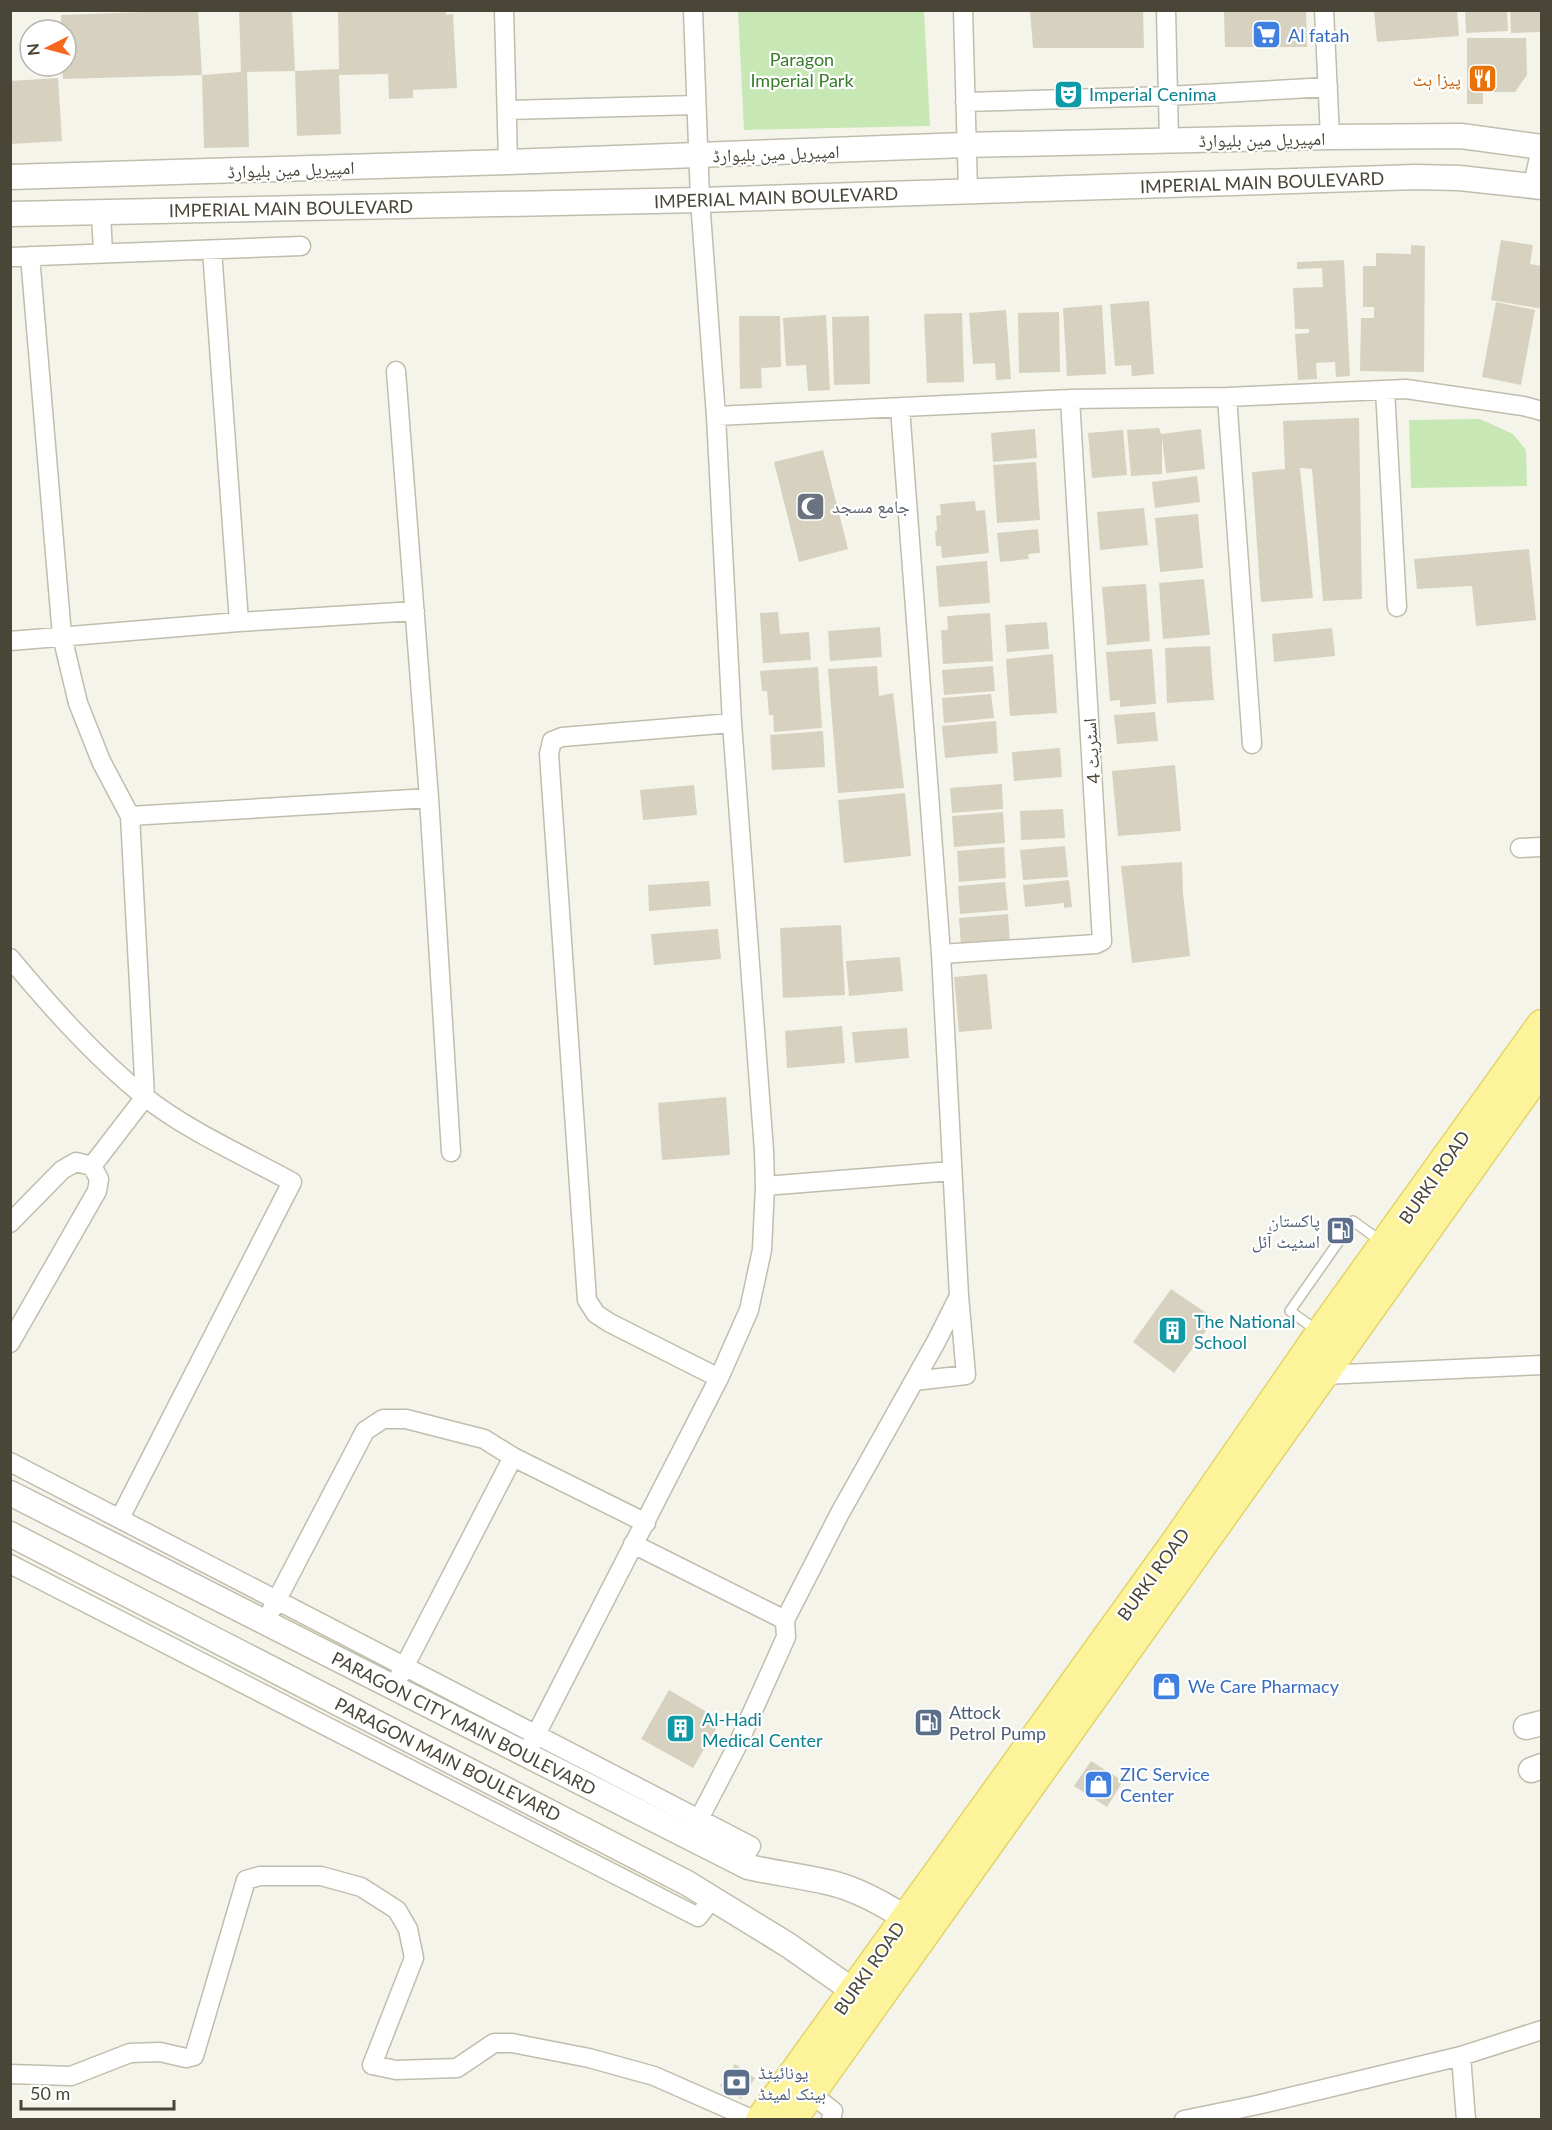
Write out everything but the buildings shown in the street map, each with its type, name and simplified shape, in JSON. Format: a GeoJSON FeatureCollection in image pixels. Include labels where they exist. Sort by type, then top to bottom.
{"type":"FeatureCollection","features":[{"type":"Feature","properties":{"kind":"main road","name":"BURKI ROAD"},"geometry":{"type":"LineString","coordinates":[[761,2120],[863,1998],[1321,1333],[1542,1025]]}},
{"type":"Feature","properties":{"kind":"main road","name":"BURKI ROAD"},"geometry":{"type":"LineString","coordinates":[[914,1924],[1323,1375],[1542,1067]]}},
{"type":"Feature","properties":{"kind":"main road","name":"BURKI ROAD"},"geometry":{"type":"LineString","coordinates":[[791,2120],[810,2093],[863,1998]]}},
{"type":"Feature","properties":{"kind":"street"},"geometry":{"type":"LineString","coordinates":[[504,10],[508,162]]}},
{"type":"Feature","properties":{"kind":"street"},"geometry":{"type":"LineString","coordinates":[[531,1744],[719,1378],[749,1310],[762,1250],[765,1186],[732,723],[716,416],[700,200],[693,10]]}},
{"type":"Feature","properties":{"kind":"street"},"geometry":{"type":"LineString","coordinates":[[963,10],[968,191]]}},
{"type":"Feature","properties":{"kind":"street"},"geometry":{"type":"LineString","coordinates":[[1166,10],[1169,141]]}},
{"type":"Feature","properties":{"kind":"street"},"geometry":{"type":"LineString","coordinates":[[1324,10],[1330,137]]}},
{"type":"Feature","properties":{"kind":"street"},"geometry":{"type":"LineString","coordinates":[[965,102],[1168,96],[1328,87]]}},
{"type":"Feature","properties":{"kind":"street"},"geometry":{"type":"LineString","coordinates":[[507,110],[696,105]]}},
{"type":"Feature","properties":{"kind":"street","name":"امپیریل مین بلیوارڈ"},"geometry":{"type":"LineString","coordinates":[[10,177],[698,156],[965,145],[1330,137],[1461,136],[1541,146]]}},
{"type":"Feature","properties":{"kind":"street"},"geometry":{"type":"LineString","coordinates":[[1538,186],[1541,146]]}},
{"type":"Feature","properties":{"kind":"street","name":"IMPERIAL MAIN BOULEVARD"},"geometry":{"type":"LineString","coordinates":[[10,214],[700,200],[1416,177],[1460,178],[1538,186]]}},
{"type":"Feature","properties":{"kind":"street"},"geometry":{"type":"LineString","coordinates":[[101,212],[103,253]]}},
{"type":"Feature","properties":{"kind":"street"},"geometry":{"type":"LineString","coordinates":[[10,257],[301,246]]}},
{"type":"Feature","properties":{"kind":"street"},"geometry":{"type":"LineString","coordinates":[[212,250],[239,622]]}},
{"type":"Feature","properties":{"kind":"street"},"geometry":{"type":"LineString","coordinates":[[30,256],[62,636],[78,703],[101,761],[130,816],[145,1097],[92,1166]]}},
{"type":"Feature","properties":{"kind":"street"},"geometry":{"type":"LineString","coordinates":[[396,371],[429,798],[451,1152]]}},
{"type":"Feature","properties":{"kind":"street"},"geometry":{"type":"LineString","coordinates":[[716,416],[1070,399],[1227,397],[1406,389],[1523,406],[1542,411]]}},
{"type":"Feature","properties":{"kind":"street"},"geometry":{"type":"LineString","coordinates":[[1385,390],[1397,607]]}},
{"type":"Feature","properties":{"kind":"street"},"geometry":{"type":"LineString","coordinates":[[1227,397],[1252,744]]}},
{"type":"Feature","properties":{"kind":"street","name":"اسٹریٹ 4"},"geometry":{"type":"LineString","coordinates":[[941,954],[1096,944],[1102,941],[1070,399]]}},
{"type":"Feature","properties":{"kind":"street"},"geometry":{"type":"LineString","coordinates":[[900,408],[941,954],[959,1296],[966,1375],[914,1381]]}},
{"type":"Feature","properties":{"kind":"street"},"geometry":{"type":"LineString","coordinates":[[10,641],[239,622],[415,611]]}},
{"type":"Feature","properties":{"kind":"street"},"geometry":{"type":"LineString","coordinates":[[719,1378],[610,1323],[596,1314],[587,1300],[549,754],[552,741],[562,737],[732,723]]}},
{"type":"Feature","properties":{"kind":"street"},"geometry":{"type":"LineString","coordinates":[[130,816],[429,798]]}},
{"type":"Feature","properties":{"kind":"street"},"geometry":{"type":"LineString","coordinates":[[1520,848],[1542,847]]}},
{"type":"Feature","properties":{"kind":"street"},"geometry":{"type":"LineString","coordinates":[[14,969],[93,1050],[145,1097],[177,1119],[292,1182],[120,1518]]}},
{"type":"Feature","properties":{"kind":"street"},"geometry":{"type":"LineString","coordinates":[[10,1224],[62,1170],[76,1162],[92,1166],[99,1179],[97,1191],[10,1343]]}},
{"type":"Feature","properties":{"kind":"street"},"geometry":{"type":"LineString","coordinates":[[765,1186],[952,1171]]}},
{"type":"Feature","properties":{"kind":"street"},"geometry":{"type":"LineString","coordinates":[[699,1819],[738,1743],[786,1637],[785,1620],[840,1513],[959,1296]]}},
{"type":"Feature","properties":{"kind":"street"},"geometry":{"type":"LineString","coordinates":[[1323,1375],[1542,1365]]}},
{"type":"Feature","properties":{"kind":"street"},"geometry":{"type":"LineString","coordinates":[[265,1623],[365,1431],[383,1419],[406,1419],[484,1439],[513,1457],[646,1523]]}},
{"type":"Feature","properties":{"kind":"street"},"geometry":{"type":"LineString","coordinates":[[393,1687],[513,1457]]}},
{"type":"Feature","properties":{"kind":"street"},"geometry":{"type":"LineString","coordinates":[[10,1462],[405,1667],[531,1744],[699,1819],[751,1846],[741,1863]]}},
{"type":"Feature","properties":{"kind":"street","name":"PARAGON CITY MAIN BOULEVARD"},"geometry":{"type":"LineString","coordinates":[[10,1493],[393,1687],[531,1744],[748,1867],[829,1882],[856,1892],[914,1924]]}},
{"type":"Feature","properties":{"kind":"street","name":"PARAGON MAIN BOULEVARD"},"geometry":{"type":"LineString","coordinates":[[10,1534],[687,1883],[788,1945],[863,1998]]}},
{"type":"Feature","properties":{"kind":"street"},"geometry":{"type":"LineString","coordinates":[[633,1544],[785,1620]]}},
{"type":"Feature","properties":{"kind":"street"},"geometry":{"type":"LineString","coordinates":[[10,1564],[698,1917],[713,1898]]}},
{"type":"Feature","properties":{"kind":"street"},"geometry":{"type":"LineString","coordinates":[[558,1845],[569,1821]]}},
{"type":"Feature","properties":{"kind":"street"},"geometry":{"type":"LineString","coordinates":[[10,2074],[71,2076],[130,2053],[160,2052],[186,2058],[194,2056],[246,1880],[260,1876],[321,1876],[361,1887],[397,1910],[408,1929],[414,1958],[372,2065],[396,2070],[457,2068],[494,2043],[512,2043],[589,2058],[654,2076],[754,2120]]}},
{"type":"Feature","properties":{"kind":"street"},"geometry":{"type":"LineString","coordinates":[[1184,2120],[1258,2112],[1461,2056],[1542,2030]]}},
{"type":"Feature","properties":{"kind":"street"},"geometry":{"type":"LineString","coordinates":[[1461,2056],[1466,2120]]}},
{"type":"Feature","properties":{"kind":"street"},"geometry":{"type":"LineString","coordinates":[[810,2093],[833,2111],[831,2120]]}},
{"type":"Feature","properties":{"kind":"lane"},"geometry":{"type":"LineString","coordinates":[[1321,1333],[1290,1311],[1353,1221],[1385,1245]]}},
{"type":"Feature","properties":{"kind":"green space","name":"Paragon Imperial Park"},"geometry":{"type":"Polygon","coordinates":[[[738,11],[924,11],[930,126],[744,130],[738,11]]]}},
{"type":"Feature","properties":{"kind":"green space"},"geometry":{"type":"Polygon","coordinates":[[[1480,419],[1513,434],[1526,450],[1527,486],[1411,488],[1409,420],[1480,419]]]}},
{"type":"Feature","properties":{"kind":"place","name":"Al fatah"},"geometry":{"type":"Point","coordinates":[1267,35]}},
{"type":"Feature","properties":{"kind":"place","name":"پیزا ہٹ"},"geometry":{"type":"Point","coordinates":[1482,79]}},
{"type":"Feature","properties":{"kind":"place","name":"Imperial Cenima"},"geometry":{"type":"Point","coordinates":[1068,94]}},
{"type":"Feature","properties":{"kind":"place","name":"جامع مسجد"},"geometry":{"type":"Point","coordinates":[811,506]}},
{"type":"Feature","properties":{"kind":"place","name":"پاکستان اسٹیٹ آئل"},"geometry":{"type":"Point","coordinates":[1341,1230]}},
{"type":"Feature","properties":{"kind":"place","name":"The National School"},"geometry":{"type":"Point","coordinates":[1173,1331]}},
{"type":"Feature","properties":{"kind":"place","name":"We Care Pharmacy"},"geometry":{"type":"Point","coordinates":[1167,1686]}},
{"type":"Feature","properties":{"kind":"place","name":"Attock Petrol Pump"},"geometry":{"type":"Point","coordinates":[928,1722]}},
{"type":"Feature","properties":{"kind":"place","name":"Al-Hadi Medical Center"},"geometry":{"type":"Point","coordinates":[681,1729]}},
{"type":"Feature","properties":{"kind":"place","name":"ZIC Service Center"},"geometry":{"type":"Point","coordinates":[1099,1784]}},
{"type":"Feature","properties":{"kind":"place","name":"یونائیٹڈ بینک لمیٹڈ"},"geometry":{"type":"Point","coordinates":[737,2082]}}]}
